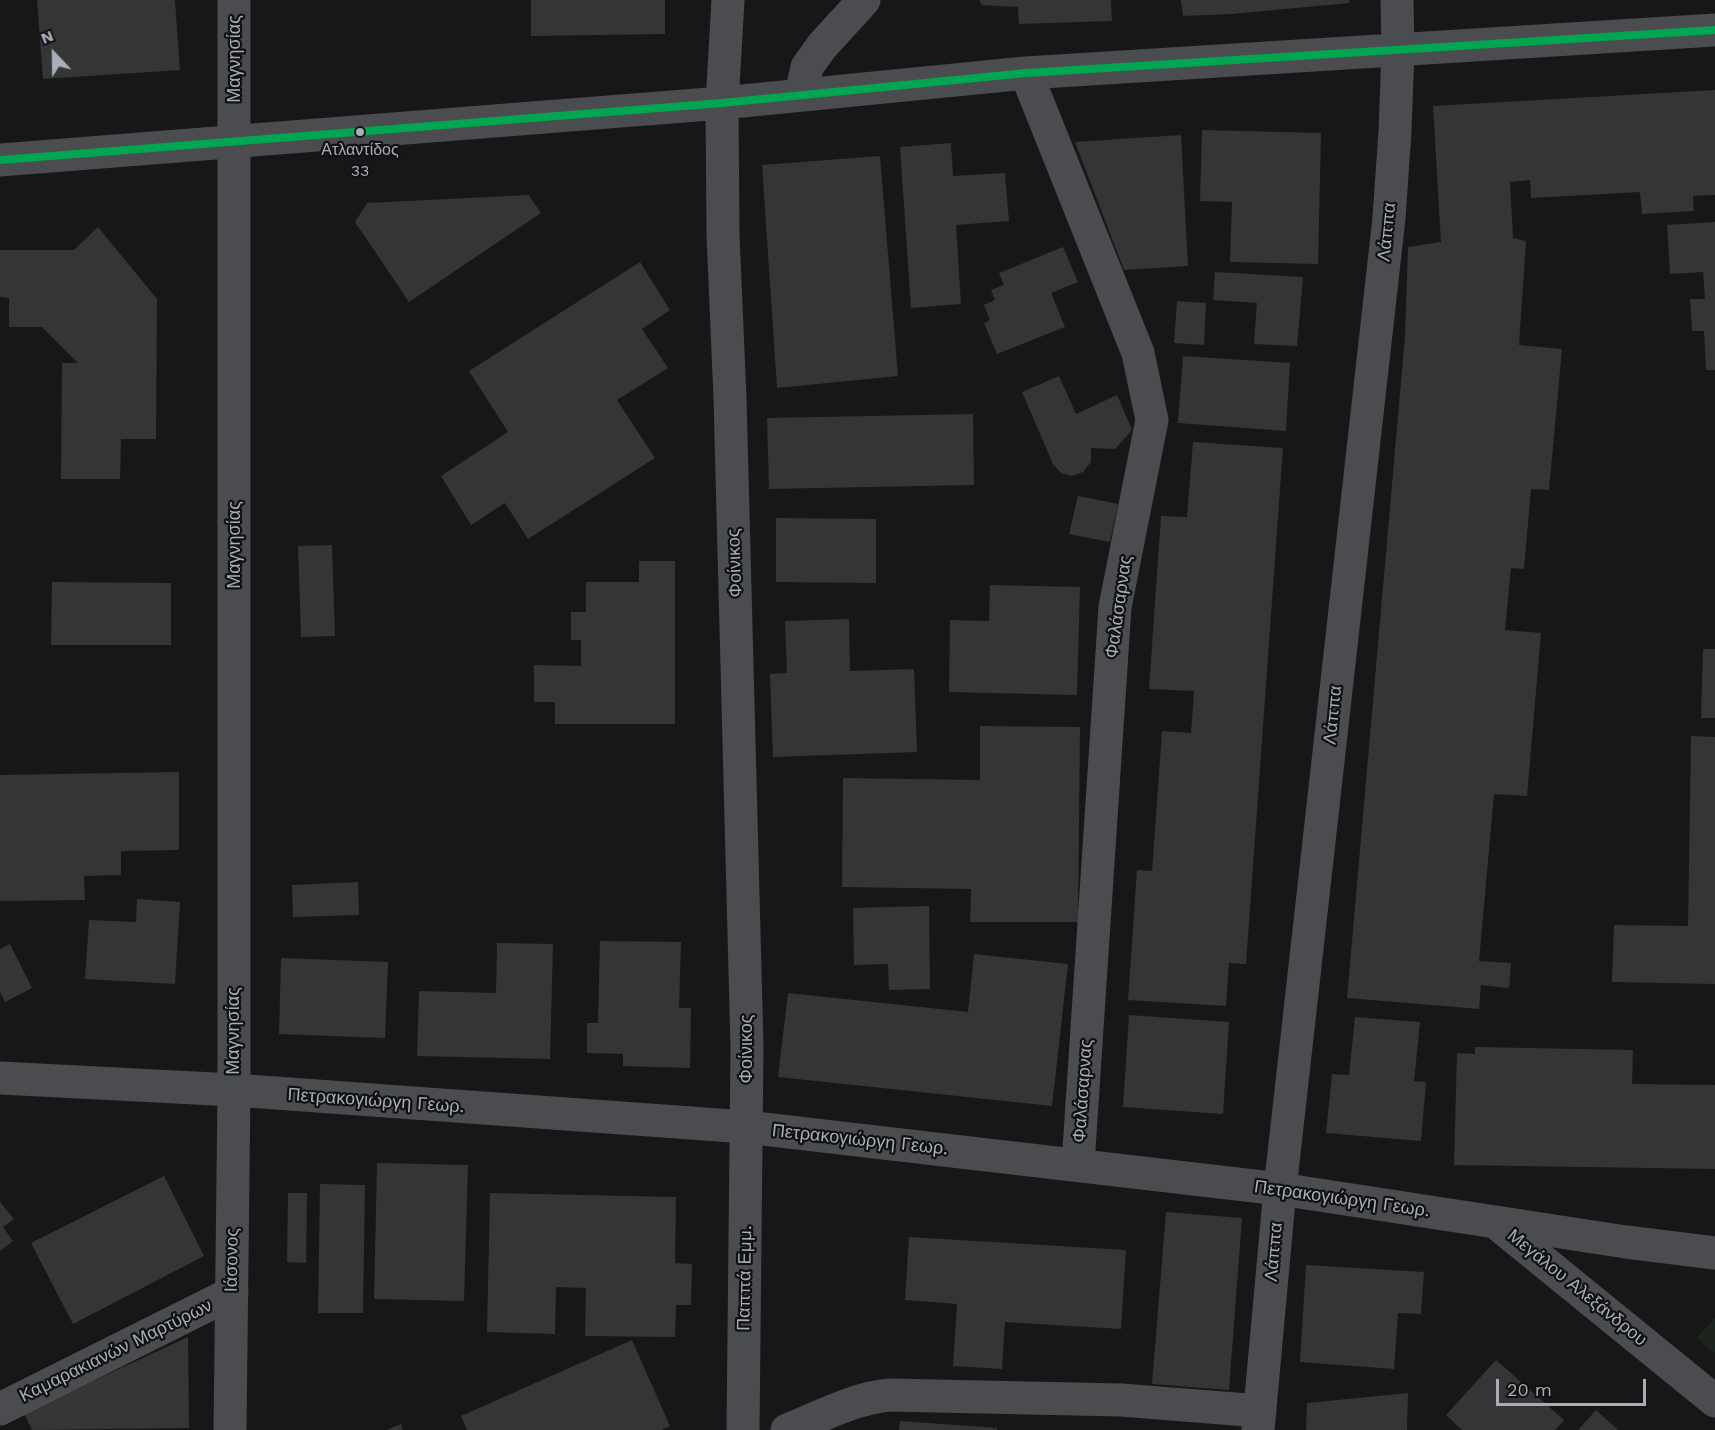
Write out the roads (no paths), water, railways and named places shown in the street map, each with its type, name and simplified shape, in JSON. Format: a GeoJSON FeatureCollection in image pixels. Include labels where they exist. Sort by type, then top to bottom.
{"type":"FeatureCollection","features":[{"type":"Feature","properties":{"kind":"street","name":"Μαγνησίας"},"geometry":{"type":"LineString","coordinates":[[234,0],[234,1090]]}},
{"type":"Feature","properties":{"kind":"street","name":"Φοίνικος"},"geometry":{"type":"LineString","coordinates":[[728,0],[722,103],[723,235],[746,937],[746,1127]]}},
{"type":"Feature","properties":{"kind":"street"},"geometry":{"type":"LineString","coordinates":[[801,94],[807,68],[822,46],[864,0]]}},
{"type":"Feature","properties":{"kind":"street","name":"Λάππα"},"geometry":{"type":"LineString","coordinates":[[1259,1421],[1280,1189],[1389,218],[1395,132],[1397,0]]}},
{"type":"Feature","properties":{"kind":"street"},"geometry":{"type":"LineString","coordinates":[[0,160],[722,103],[1026,73],[1715,30]]}},
{"type":"Feature","properties":{"kind":"street","name":"Φαλάσαρνας"},"geometry":{"type":"LineString","coordinates":[[1026,73],[1138,353],[1152,420],[1115,607],[1078,1164]]}},
{"type":"Feature","properties":{"kind":"street","name":"Πετρακογιώργη Γεωρ."},"geometry":{"type":"LineString","coordinates":[[0,1077],[234,1090],[746,1127],[1280,1189],[1715,1253]]}},
{"type":"Feature","properties":{"kind":"street","name":"Ιάσονος"},"geometry":{"type":"LineString","coordinates":[[230,1430],[234,1090]]}},
{"type":"Feature","properties":{"kind":"street","name":"Παππά Εμμ."},"geometry":{"type":"LineString","coordinates":[[743,1430],[746,1127]]}},
{"type":"Feature","properties":{"kind":"street","name":"Μεγάλου Αλεξάνδρου"},"geometry":{"type":"LineString","coordinates":[[1494,1221],[1715,1401]]}},
{"type":"Feature","properties":{"kind":"street","name":"Καμαρακιανών Μαρτύρων"},"geometry":{"type":"LineString","coordinates":[[0,1409],[232,1293]]}},
{"type":"Feature","properties":{"kind":"street"},"geometry":{"type":"LineString","coordinates":[[787,1430],[859,1401],[890,1395],[1121,1400],[1259,1421]]}},
{"type":"Feature","properties":{"kind":"place","name":"Ατλαντίδος 33"},"geometry":{"type":"Point","coordinates":[360,132]}}]}
